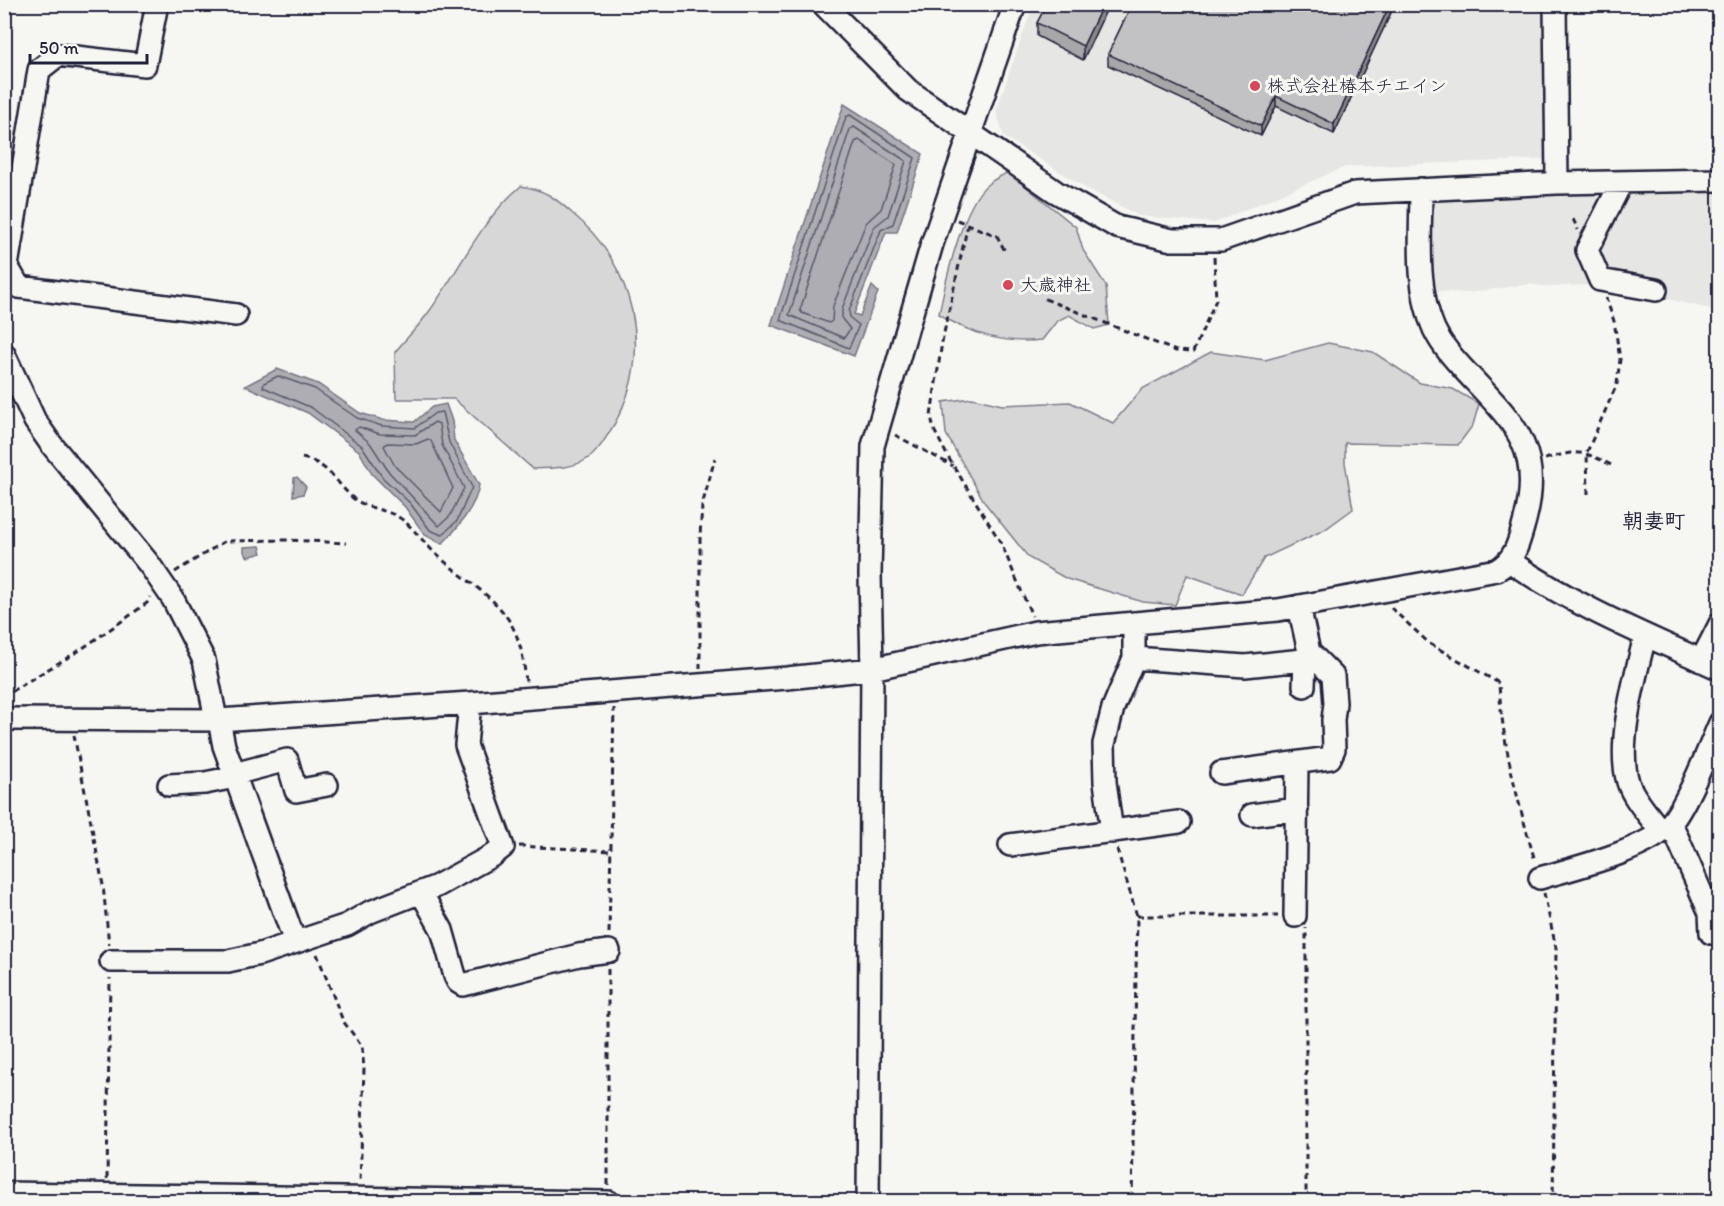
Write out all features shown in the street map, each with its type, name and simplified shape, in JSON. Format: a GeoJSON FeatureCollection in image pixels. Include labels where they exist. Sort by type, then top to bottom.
{"type":"FeatureCollection","features":[{"type":"Feature","properties":{"kind":"street"},"geometry":{"type":"LineString","coordinates":[[157,4],[145,65],[58,55],[39,70],[7,266],[19,287],[236,315]]}},
{"type":"Feature","properties":{"kind":"street"},"geometry":{"type":"LineString","coordinates":[[823,4],[908,90],[1056,192],[1117,227],[1172,240],[1221,240],[1355,194],[1557,183],[1719,180]]}},
{"type":"Feature","properties":{"kind":"street"},"geometry":{"type":"LineString","coordinates":[[868,1202],[872,669],[870,514],[873,446],[942,214],[1015,4]]}},
{"type":"Feature","properties":{"kind":"street"},"geometry":{"type":"LineString","coordinates":[[1555,4],[1557,183]]}},
{"type":"Feature","properties":{"kind":"street"},"geometry":{"type":"LineString","coordinates":[[1617,182],[1618,189],[1587,250],[1600,280],[1656,290]]}},
{"type":"Feature","properties":{"kind":"street"},"geometry":{"type":"LineString","coordinates":[[4,719],[218,719],[470,704],[872,669],[1036,632],[1299,606],[1497,570],[1511,562],[1528,508],[1531,489],[1529,463],[1521,434],[1448,353],[1434,329],[1426,301],[1423,278],[1421,189]]}},
{"type":"Feature","properties":{"kind":"street"},"geometry":{"type":"LineString","coordinates":[[4,354],[35,421],[51,444],[149,564],[173,600],[204,660],[224,746],[234,775],[302,940]]}},
{"type":"Feature","properties":{"kind":"street"},"geometry":{"type":"LineString","coordinates":[[1511,562],[1552,591],[1710,665],[1719,624]]}},
{"type":"Feature","properties":{"kind":"street"},"geometry":{"type":"LineString","coordinates":[[1299,606],[1309,652],[1304,686]]}},
{"type":"Feature","properties":{"kind":"street"},"geometry":{"type":"LineString","coordinates":[[1112,832],[1105,782],[1104,744],[1113,708],[1134,658],[1134,623]]}},
{"type":"Feature","properties":{"kind":"street"},"geometry":{"type":"LineString","coordinates":[[1645,636],[1628,727],[1624,765],[1629,785],[1665,829],[1675,832],[1710,913],[1711,933]]}},
{"type":"Feature","properties":{"kind":"street"},"geometry":{"type":"LineString","coordinates":[[1134,658],[1245,666],[1309,660],[1333,676],[1334,749],[1330,758],[1221,773]]}},
{"type":"Feature","properties":{"kind":"street"},"geometry":{"type":"LineString","coordinates":[[111,961],[228,961],[346,925],[370,912],[421,892],[493,855],[502,847],[466,745],[470,704]]}},
{"type":"Feature","properties":{"kind":"street"},"geometry":{"type":"LineString","coordinates":[[1540,878],[1598,861],[1656,837],[1665,829],[1703,762],[1719,723]]}},
{"type":"Feature","properties":{"kind":"street"},"geometry":{"type":"LineString","coordinates":[[169,784],[205,783],[287,760],[296,791],[327,785]]}},
{"type":"Feature","properties":{"kind":"street"},"geometry":{"type":"LineString","coordinates":[[1294,916],[1297,763]]}},
{"type":"Feature","properties":{"kind":"street"},"geometry":{"type":"LineString","coordinates":[[1252,815],[1296,809]]}},
{"type":"Feature","properties":{"kind":"street"},"geometry":{"type":"LineString","coordinates":[[1010,845],[1105,830],[1112,832],[1179,822]]}},
{"type":"Feature","properties":{"kind":"street"},"geometry":{"type":"LineString","coordinates":[[421,892],[439,923],[451,954],[455,976],[463,985],[579,955],[609,951]]}},
{"type":"Feature","properties":{"kind":"street"},"geometry":{"type":"LineString","coordinates":[[4,1193],[609,1202]]}},
{"type":"Feature","properties":{"kind":"path"},"geometry":{"type":"LineString","coordinates":[[1719,30],[1719,73]]}},
{"type":"Feature","properties":{"kind":"path"},"geometry":{"type":"LineString","coordinates":[[942,214],[998,236],[1006,253]]}},
{"type":"Feature","properties":{"kind":"path"},"geometry":{"type":"LineString","coordinates":[[968,224],[942,342],[930,416],[934,430],[954,466],[1001,543],[1031,607],[1036,632]]}},
{"type":"Feature","properties":{"kind":"path"},"geometry":{"type":"LineString","coordinates":[[1046,300],[1176,351],[1193,352],[1216,300],[1214,240]]}},
{"type":"Feature","properties":{"kind":"path"},"geometry":{"type":"LineString","coordinates":[[1588,494],[1587,452],[1594,441],[1617,384],[1620,359],[1614,321],[1600,280]]}},
{"type":"Feature","properties":{"kind":"path"},"geometry":{"type":"LineString","coordinates":[[877,429],[889,432],[954,466]]}},
{"type":"Feature","properties":{"kind":"path"},"geometry":{"type":"LineString","coordinates":[[1529,463],[1573,452],[1587,452],[1611,465]]}},
{"type":"Feature","properties":{"kind":"path"},"geometry":{"type":"LineString","coordinates":[[302,458],[326,468],[361,504],[404,520],[435,553],[504,612],[511,622],[524,656],[529,699]]}},
{"type":"Feature","properties":{"kind":"path"},"geometry":{"type":"LineString","coordinates":[[700,685],[700,536],[702,506],[715,458]]}},
{"type":"Feature","properties":{"kind":"path"},"geometry":{"type":"LineString","coordinates":[[1382,591],[1389,606],[1431,644],[1490,675],[1499,683],[1501,720],[1510,773],[1540,878],[1556,948],[1553,1202]]}},
{"type":"Feature","properties":{"kind":"path"},"geometry":{"type":"LineString","coordinates":[[1112,832],[1137,916],[1132,1202]]}},
{"type":"Feature","properties":{"kind":"path"},"geometry":{"type":"LineString","coordinates":[[502,847],[531,846],[611,851]]}},
{"type":"Feature","properties":{"kind":"path"},"geometry":{"type":"LineString","coordinates":[[1137,916],[1294,916],[1304,922],[1308,933],[1306,1202]]}},
{"type":"Feature","properties":{"kind":"path"},"geometry":{"type":"LineString","coordinates":[[302,940],[322,963],[343,1021],[362,1046],[364,1069],[360,1200]]}},
{"type":"Feature","properties":{"kind":"shaded area"},"geometry":{"type":"Polygon","coordinates":[[[1033,5],[1549,5],[1553,159],[1345,167],[1214,223],[1139,216],[1089,190],[1004,137],[996,111],[1033,5]]]}},
{"type":"Feature","properties":{"kind":"shaded area"},"geometry":{"type":"Polygon","coordinates":[[[1008,172],[1076,227],[1083,250],[1106,286],[1109,325],[1094,329],[1069,315],[1057,321],[1042,340],[1015,341],[976,333],[939,314],[956,245],[971,208],[988,184],[1008,172]]]}},
{"type":"Feature","properties":{"kind":"shaded area"},"geometry":{"type":"Polygon","coordinates":[[[521,186],[543,192],[554,198],[593,234],[610,257],[623,283],[632,310],[635,339],[634,367],[627,396],[615,423],[599,448],[587,459],[554,468],[533,469],[454,399],[396,399],[395,352],[422,321],[493,215],[521,186]]]}},
{"type":"Feature","properties":{"kind":"shaded area"},"geometry":{"type":"Polygon","coordinates":[[[1719,190],[1719,311],[1603,284],[1549,287],[1530,284],[1467,293],[1425,290],[1430,199],[1554,192],[1719,190]]]}},
{"type":"Feature","properties":{"kind":"shaded area"},"geometry":{"type":"Polygon","coordinates":[[[1328,343],[1373,352],[1420,383],[1453,389],[1479,404],[1473,425],[1458,445],[1345,443],[1345,463],[1353,509],[1324,530],[1264,558],[1242,594],[1187,575],[1175,605],[1143,602],[1067,579],[1029,558],[985,503],[946,434],[943,402],[972,398],[1002,405],[1070,402],[1113,423],[1142,389],[1211,352],[1265,360],[1328,343]]]}},
{"type":"Feature","properties":{"kind":"water"},"geometry":{"type":"Polygon","coordinates":[[[844,104],[923,154],[897,232],[886,232],[854,314],[860,316],[872,286],[878,292],[854,356],[771,325],[844,104]]]}},
{"type":"Feature","properties":{"kind":"water"},"geometry":{"type":"Polygon","coordinates":[[[277,369],[318,384],[360,413],[383,420],[414,422],[432,407],[446,404],[452,421],[454,440],[479,485],[470,509],[442,544],[425,535],[405,507],[372,474],[359,451],[308,413],[245,386],[277,369]]]}},
{"type":"Feature","properties":{"kind":"water"},"geometry":{"type":"Polygon","coordinates":[[[297,477],[306,487],[303,494],[293,496],[294,478],[297,477]]]}},
{"type":"Feature","properties":{"kind":"water"},"geometry":{"type":"Polygon","coordinates":[[[260,546],[262,553],[248,557],[244,552],[244,547],[260,546]]]}},
{"type":"Feature","properties":{"kind":"building"},"geometry":{"type":"Polygon","coordinates":[[[1047,4],[1103,4],[1083,46],[1037,23],[1047,4]]]}},
{"type":"Feature","properties":{"kind":"building","name":"株式会社椿本チエイン"},"geometry":{"type":"Polygon","coordinates":[[[1132,4],[1390,4],[1334,124],[1276,96],[1261,126],[1108,54],[1132,4]]]}},
{"type":"Feature","properties":{"kind":"place","name":"株式会社椿本チエイン"},"geometry":{"type":"Point","coordinates":[1255,86]}},
{"type":"Feature","properties":{"kind":"place","name":"大歳神社"},"geometry":{"type":"Point","coordinates":[1008,285]}},
{"type":"Feature","properties":{"kind":"district","name":"朝妻町"},"geometry":{"type":"Point","coordinates":[1654,521]}}]}
